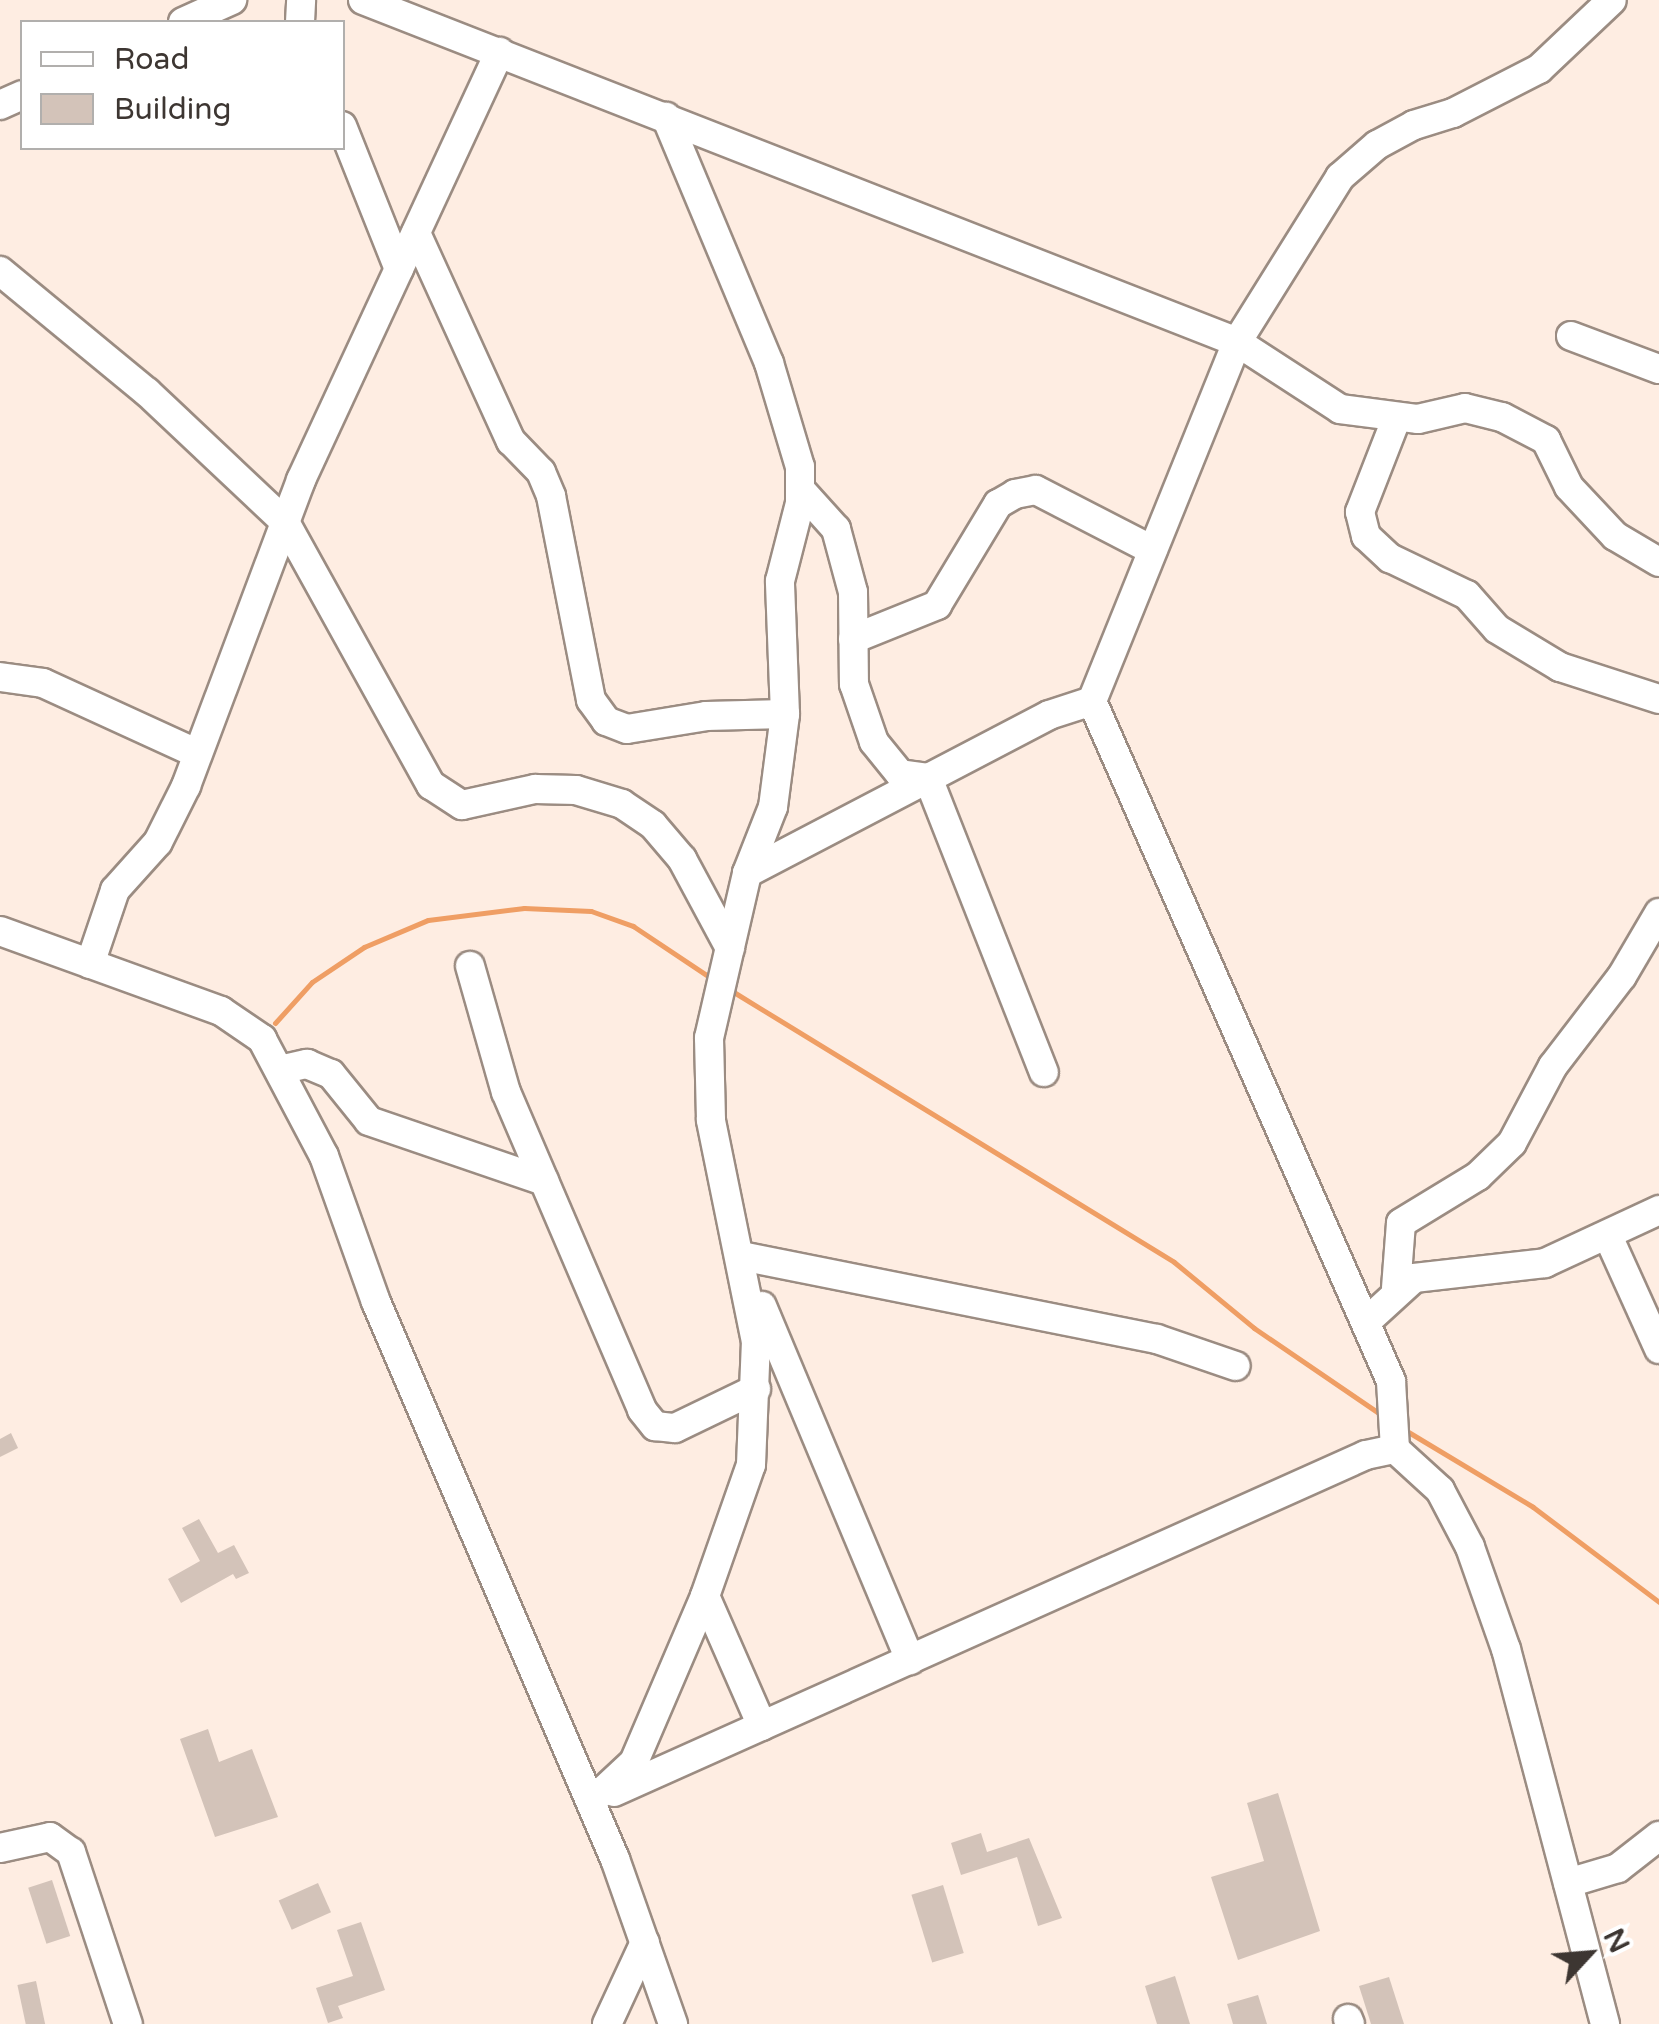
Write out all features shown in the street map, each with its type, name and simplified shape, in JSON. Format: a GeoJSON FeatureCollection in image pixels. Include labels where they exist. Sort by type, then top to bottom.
{"type":"FeatureCollection","features":[{"type":"Feature","properties":{"kind":"street"},"geometry":{"type":"LineString","coordinates":[[187,20],[232,0]]}},
{"type":"Feature","properties":{"kind":"street"},"geometry":{"type":"LineString","coordinates":[[362,0],[1237,342],[1340,409],[1397,418],[1465,408],[1546,440],[1569,487],[1615,536],[1659,562]]}},
{"type":"Feature","properties":{"kind":"street"},"geometry":{"type":"LineString","coordinates":[[1606,2024],[1506,1648],[1470,1547],[1440,1490],[1396,1431],[1366,1322],[1092,701],[1237,342],[1340,177],[1377,145],[1539,69],[1612,0]]}},
{"type":"Feature","properties":{"kind":"street"},"geometry":{"type":"LineString","coordinates":[[90,964],[115,890],[158,842],[198,754],[285,522],[500,52]]}},
{"type":"Feature","properties":{"kind":"street"},"geometry":{"type":"LineString","coordinates":[[591,1802],[634,1762],[706,1596],[751,1465],[756,1342],[708,1077],[709,1038],[748,874],[773,807],[785,714],[780,581],[800,489],[800,467],[769,362],[666,117]]}},
{"type":"Feature","properties":{"kind":"street"},"geometry":{"type":"LineString","coordinates":[[345,134],[399,269]]}},
{"type":"Feature","properties":{"kind":"street"},"geometry":{"type":"LineString","coordinates":[[416,233],[511,441],[541,472],[551,496],[591,700],[606,721],[627,729],[706,716],[785,714]]}},
{"type":"Feature","properties":{"kind":"street"},"geometry":{"type":"LineString","coordinates":[[0,271],[243,476],[285,522],[430,785],[462,805],[535,789],[576,790],[622,804],[653,824],[682,858],[730,948]]}},
{"type":"Feature","properties":{"kind":"street"},"geometry":{"type":"LineString","coordinates":[[1571,336],[1659,369]]}},
{"type":"Feature","properties":{"kind":"street"},"geometry":{"type":"LineString","coordinates":[[1397,418],[1360,512],[1366,536],[1390,558],[1467,596],[1498,629],[1560,666],[1659,699]]}},
{"type":"Feature","properties":{"kind":"street"},"geometry":{"type":"LineString","coordinates":[[800,489],[836,529],[853,592],[854,684],[874,742],[900,774],[928,778]]}},
{"type":"Feature","properties":{"kind":"street"},"geometry":{"type":"LineString","coordinates":[[853,639],[937,605],[982,526],[1014,494],[1036,490],[1152,550]]}},
{"type":"Feature","properties":{"kind":"street"},"geometry":{"type":"LineString","coordinates":[[0,676],[43,683],[198,754]]}},
{"type":"Feature","properties":{"kind":"street"},"geometry":{"type":"LineString","coordinates":[[748,874],[1049,715],[1092,701]]}},
{"type":"Feature","properties":{"kind":"street"},"geometry":{"type":"LineString","coordinates":[[928,778],[1044,1072]]}},
{"type":"Feature","properties":{"kind":"street"},"geometry":{"type":"LineString","coordinates":[[1396,1288],[1402,1223],[1478,1176],[1512,1143],[1553,1066],[1614,988],[1659,913]]}},
{"type":"Feature","properties":{"kind":"street"},"geometry":{"type":"LineString","coordinates":[[0,931],[221,1012],[262,1039],[324,1156],[376,1302],[591,1802],[674,2024]]}},
{"type":"Feature","properties":{"kind":"street"},"geometry":{"type":"LineString","coordinates":[[470,966],[492,1052],[629,1382],[655,1426],[675,1428],[756,1389]]}},
{"type":"Feature","properties":{"kind":"street"},"geometry":{"type":"LineString","coordinates":[[280,1070],[308,1064],[332,1074],[370,1121],[544,1181]]}},
{"type":"Feature","properties":{"kind":"street"},"geometry":{"type":"LineString","coordinates":[[1366,1322],[1396,1288],[1414,1278],[1545,1263],[1659,1210]]}},
{"type":"Feature","properties":{"kind":"street"},"geometry":{"type":"LineString","coordinates":[[1608,1236],[1659,1349]]}},
{"type":"Feature","properties":{"kind":"street"},"geometry":{"type":"LineString","coordinates":[[741,1256],[1157,1339],[1236,1366]]}},
{"type":"Feature","properties":{"kind":"street"},"geometry":{"type":"LineString","coordinates":[[741,1256],[910,1660]]}},
{"type":"Feature","properties":{"kind":"street"},"geometry":{"type":"LineString","coordinates":[[591,1802],[1366,1455],[1396,1431]]}},
{"type":"Feature","properties":{"kind":"street"},"geometry":{"type":"LineString","coordinates":[[706,1596],[762,1726]]}},
{"type":"Feature","properties":{"kind":"street"},"geometry":{"type":"LineString","coordinates":[[1568,1883],[1618,1868],[1659,1836]]}},
{"type":"Feature","properties":{"kind":"street"},"geometry":{"type":"LineString","coordinates":[[0,1848],[50,1837],[70,1852],[128,2024]]}},
{"type":"Feature","properties":{"kind":"street"},"geometry":{"type":"LineString","coordinates":[[608,2024],[644,1942]]}},
{"type":"Feature","properties":{"kind":"building"},"geometry":{"type":"Polygon","coordinates":[[[11,1433],[18,1448],[0,1457],[0,1439],[11,1433]]]}},
{"type":"Feature","properties":{"kind":"building"},"geometry":{"type":"Polygon","coordinates":[[[199,1519],[218,1553],[234,1545],[249,1573],[236,1579],[233,1574],[181,1603],[168,1579],[200,1561],[182,1528],[199,1519]]]}},
{"type":"Feature","properties":{"kind":"building"},"geometry":{"type":"Polygon","coordinates":[[[208,1729],[219,1762],[252,1749],[278,1817],[215,1837],[180,1739],[208,1729]]]}},
{"type":"Feature","properties":{"kind":"building"},"geometry":{"type":"Polygon","coordinates":[[[1278,1793],[1320,1931],[1238,1960],[1211,1877],[1264,1861],[1247,1803],[1278,1793]]]}},
{"type":"Feature","properties":{"kind":"building"},"geometry":{"type":"Polygon","coordinates":[[[981,1833],[987,1852],[1029,1838],[1062,1918],[1038,1926],[1017,1857],[961,1875],[951,1843],[981,1833]]]}},
{"type":"Feature","properties":{"kind":"building"},"geometry":{"type":"Polygon","coordinates":[[[52,1880],[70,1936],[46,1944],[28,1888],[52,1880]]]}},
{"type":"Feature","properties":{"kind":"building"},"geometry":{"type":"Polygon","coordinates":[[[318,1883],[331,1912],[292,1930],[279,1900],[318,1883]]]}},
{"type":"Feature","properties":{"kind":"building"},"geometry":{"type":"Polygon","coordinates":[[[943,1885],[964,1953],[932,1963],[911,1895],[943,1885]]]}},
{"type":"Feature","properties":{"kind":"building"},"geometry":{"type":"Polygon","coordinates":[[[361,1922],[385,1990],[338,2006],[343,2018],[328,2023],[316,1988],[353,1976],[337,1930],[361,1922]]]}},
{"type":"Feature","properties":{"kind":"building"},"geometry":{"type":"Polygon","coordinates":[[[1175,1976],[1190,2024],[1157,2024],[1145,1986],[1175,1976]]]}},
{"type":"Feature","properties":{"kind":"building"},"geometry":{"type":"Polygon","coordinates":[[[1389,1977],[1404,2024],[1371,2024],[1359,1986],[1389,1977]]]}},
{"type":"Feature","properties":{"kind":"building"},"geometry":{"type":"Polygon","coordinates":[[[36,1981],[45,2024],[26,2024],[17,1985],[36,1981]]]}},
{"type":"Feature","properties":{"kind":"building"},"geometry":{"type":"Polygon","coordinates":[[[1258,1995],[1267,2024],[1233,2024],[1227,2004],[1258,1995]]]}},
{"type":"Feature","properties":{"kind":"waterway"},"geometry":{"type":"LineString","coordinates":[[275,1023],[312,982],[364,947],[428,920],[524,908],[591,911],[633,926],[714,980]]}},
{"type":"Feature","properties":{"kind":"waterway"},"geometry":{"type":"LineString","coordinates":[[732,991],[1174,1262],[1254,1328],[1383,1416]]}},
{"type":"Feature","properties":{"kind":"waterway"},"geometry":{"type":"LineString","coordinates":[[1405,1430],[1533,1507],[1659,1602]]}}]}
